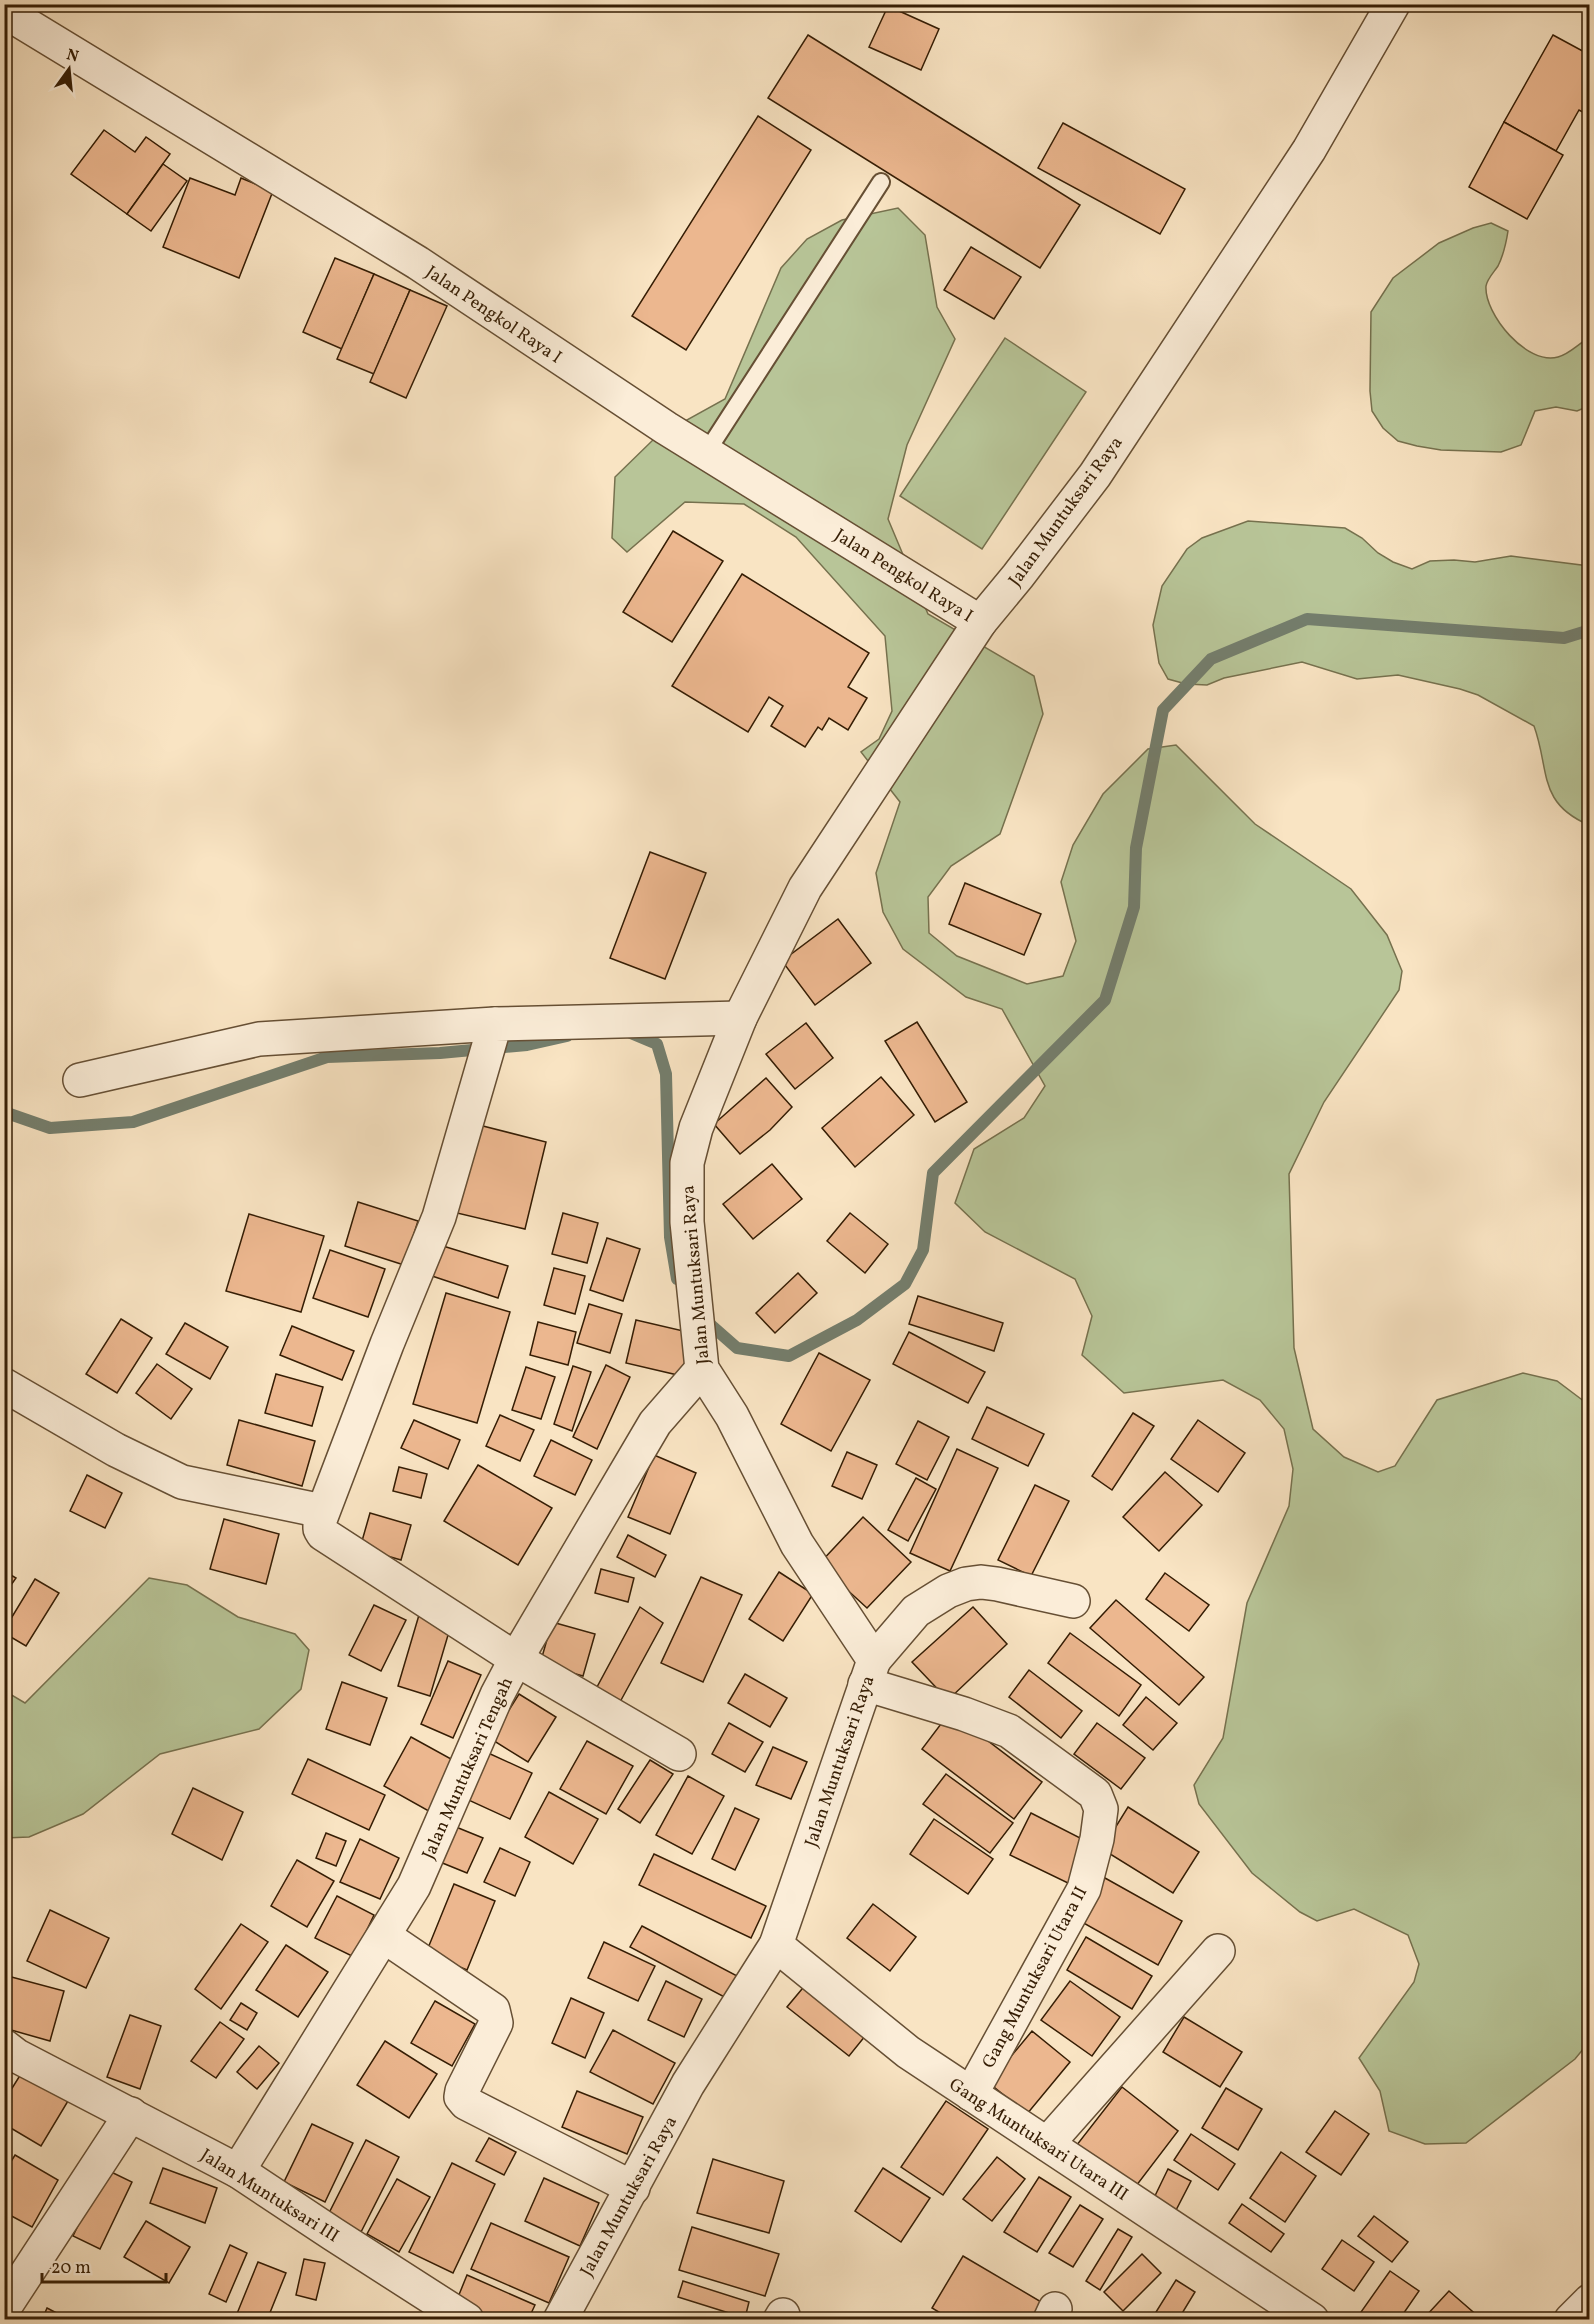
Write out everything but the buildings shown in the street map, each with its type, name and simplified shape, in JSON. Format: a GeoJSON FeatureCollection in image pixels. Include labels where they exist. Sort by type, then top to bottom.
{"type":"FeatureCollection","features":[{"type":"Feature","properties":{"kind":"street","name":"Jalan Muntuksari Raya"},"geometry":{"type":"LineString","coordinates":[[560,2319],[688,2084],[776,1945],[870,1672],[797,1544],[732,1416],[702,1369],[687,1222],[687,1164],[696,1128],[740,1018],[805,888],[980,622],[1013,584],[1095,475],[1309,150],[1393,4]]}},
{"type":"Feature","properties":{"kind":"street","name":"Jalan Pengkol Raya I"},"geometry":{"type":"LineString","coordinates":[[4,11],[418,263],[706,453],[980,622]]}},
{"type":"Feature","properties":{"kind":"street"},"geometry":{"type":"LineString","coordinates":[[80,1080],[259,1039],[493,1031],[740,1018]]}},
{"type":"Feature","properties":{"kind":"street"},"geometry":{"type":"LineString","coordinates":[[493,1031],[439,1217],[322,1511],[320,1529],[323,1534],[516,1659],[679,1754]]}},
{"type":"Feature","properties":{"kind":"street","name":"Jalan Muntuksari Tengah"},"geometry":{"type":"LineString","coordinates":[[237,2170],[414,1886],[497,1695],[516,1659],[655,1423],[702,1369]]}},
{"type":"Feature","properties":{"kind":"street"},"geometry":{"type":"LineString","coordinates":[[4,1385],[116,1450],[182,1482],[322,1511]]}},
{"type":"Feature","properties":{"kind":"street"},"geometry":{"type":"LineString","coordinates":[[870,1672],[916,1611],[948,1591],[966,1584],[981,1582],[997,1584],[1073,1601]]}},
{"type":"Feature","properties":{"kind":"street","name":"Gang Muntuksari Utara II"},"geometry":{"type":"LineString","coordinates":[[870,1672],[964,1714],[1010,1731],[1095,1794],[1101,1809],[1098,1839],[1084,1888],[971,2094]]}},
{"type":"Feature","properties":{"kind":"street"},"geometry":{"type":"LineString","coordinates":[[384,1936],[493,2010],[495,2014],[496,2023],[462,2091],[461,2097],[466,2103],[633,2188]]}},
{"type":"Feature","properties":{"kind":"street","name":"Gang Muntuksari Utara III"},"geometry":{"type":"LineString","coordinates":[[776,1945],[908,2052],[1312,2319]]}},
{"type":"Feature","properties":{"kind":"street"},"geometry":{"type":"LineString","coordinates":[[1047,2144],[1218,1951]]}},
{"type":"Feature","properties":{"kind":"street","name":"Jalan Muntuksari III"},"geometry":{"type":"LineString","coordinates":[[4,2046],[17,2056],[237,2170],[333,2235],[467,2319]]}},
{"type":"Feature","properties":{"kind":"street"},"geometry":{"type":"LineString","coordinates":[[4,2308],[131,2114]]}},
{"type":"Feature","properties":{"kind":"street"},"geometry":{"type":"LineString","coordinates":[[1571,2319],[1590,2301]]}},
{"type":"Feature","properties":{"kind":"lane"},"geometry":{"type":"LineString","coordinates":[[706,453],[881,182]]}},
{"type":"Feature","properties":{"kind":"green space"},"geometry":{"type":"Polygon","coordinates":[[[898,208],[925,235],[937,307],[955,339],[907,445],[888,519],[928,614],[1034,676],[1043,714],[1000,834],[951,866],[928,897],[929,933],[957,956],[1027,984],[1063,976],[1076,941],[1061,882],[1073,845],[1103,794],[1148,749],[1176,745],[1255,824],[1351,889],[1387,935],[1402,971],[1399,990],[1324,1102],[1289,1174],[1294,1348],[1313,1429],[1344,1457],[1378,1472],[1395,1466],[1437,1400],[1523,1373],[1557,1381],[1589,1405],[1589,2042],[1575,2059],[1466,2143],[1425,2144],[1389,2131],[1380,2091],[1359,2058],[1414,1982],[1419,1964],[1408,1935],[1354,1909],[1317,1921],[1300,1912],[1252,1873],[1199,1804],[1194,1785],[1223,1738],[1247,1603],[1289,1506],[1293,1469],[1284,1429],[1260,1400],[1223,1380],[1124,1393],[1082,1355],[1092,1316],[1075,1279],[985,1232],[955,1203],[974,1149],[1024,1118],[1045,1086],[1002,1009],[966,997],[903,949],[883,912],[876,873],[900,802],[861,752],[879,739],[892,711],[885,636],[796,537],[744,504],[685,502],[627,552],[612,538],[615,477],[656,437],[725,399],[781,268],[807,239],[842,220],[898,208]]]}},
{"type":"Feature","properties":{"kind":"green space"},"geometry":{"type":"Polygon","coordinates":[[[1491,223],[1508,231],[1502,257],[1486,286],[1492,310],[1500,323],[1521,346],[1533,354],[1546,358],[1562,356],[1589,338],[1589,406],[1577,411],[1556,407],[1535,411],[1521,445],[1501,452],[1441,450],[1398,441],[1383,428],[1372,411],[1371,312],[1393,278],[1439,243],[1491,223]]]}},
{"type":"Feature","properties":{"kind":"green space"},"geometry":{"type":"Polygon","coordinates":[[[1005,338],[1086,392],[982,549],[900,496],[1005,338]]]}},
{"type":"Feature","properties":{"kind":"green space"},"geometry":{"type":"Polygon","coordinates":[[[1248,521],[1345,528],[1362,538],[1378,553],[1412,569],[1430,561],[1475,562],[1511,556],[1589,566],[1589,825],[1572,816],[1553,796],[1534,726],[1478,695],[1398,675],[1357,679],[1302,662],[1224,678],[1207,685],[1186,684],[1168,679],[1159,663],[1153,625],[1162,586],[1187,549],[1202,538],[1248,521]]]}},
{"type":"Feature","properties":{"kind":"green space"},"geometry":{"type":"Polygon","coordinates":[[[149,1578],[187,1585],[238,1617],[295,1634],[309,1650],[301,1689],[259,1729],[160,1754],[83,1814],[29,1837],[5,1838],[5,1691],[25,1703],[149,1578]]]}},
{"type":"Feature","properties":{"kind":"waterway"},"geometry":{"type":"LineString","coordinates":[[704,1319],[737,1348],[789,1356],[857,1320],[905,1284],[923,1250],[933,1173],[1105,1000],[1134,907],[1136,848],[1163,710],[1211,659],[1307,619],[1564,638],[1590,630]]}},
{"type":"Feature","properties":{"kind":"waterway"},"geometry":{"type":"LineString","coordinates":[[626,1031],[657,1044],[666,1074],[670,1237],[677,1279]]}},
{"type":"Feature","properties":{"kind":"waterway"},"geometry":{"type":"LineString","coordinates":[[4,1112],[50,1128],[133,1122],[327,1057],[440,1053],[527,1045],[567,1036]]}}]}
